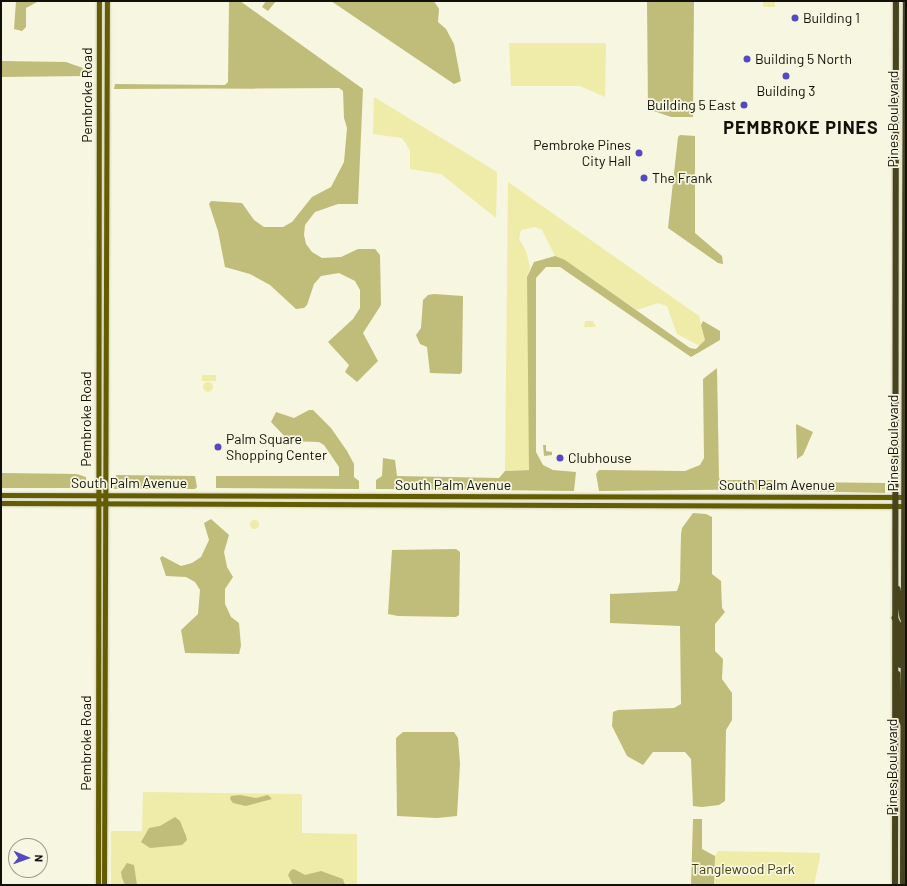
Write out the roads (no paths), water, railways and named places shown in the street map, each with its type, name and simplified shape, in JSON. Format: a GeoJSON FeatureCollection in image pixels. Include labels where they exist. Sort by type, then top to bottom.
{"type":"FeatureCollection","features":[{"type":"Feature","properties":{"kind":"highway","name":"Pines Boulevard"},"geometry":{"type":"LineString","coordinates":[[895,885],[894,497],[896,1]]}},
{"type":"Feature","properties":{"kind":"highway","name":"Pines Boulevard"},"geometry":{"type":"LineString","coordinates":[[903,885],[906,1]]}},
{"type":"Feature","properties":{"kind":"highway"},"geometry":{"type":"LineString","coordinates":[[895,115],[905,126]]}},
{"type":"Feature","properties":{"kind":"highway"},"geometry":{"type":"LineString","coordinates":[[895,124],[905,142]]}},
{"type":"Feature","properties":{"kind":"highway"},"geometry":{"type":"LineString","coordinates":[[894,565],[900,612],[904,620]]}},
{"type":"Feature","properties":{"kind":"highway"},"geometry":{"type":"LineString","coordinates":[[895,618],[899,625],[900,660],[904,673]]}},
{"type":"Feature","properties":{"kind":"highway"},"geometry":{"type":"LineString","coordinates":[[895,658],[899,682],[899,715],[904,724]]}},
{"type":"Feature","properties":{"kind":"highway"},"geometry":{"type":"LineString","coordinates":[[895,725],[900,730],[904,768]]}},
{"type":"Feature","properties":{"kind":"main road","name":"Pembroke Road"},"geometry":{"type":"LineString","coordinates":[[98,885],[99,1]]}},
{"type":"Feature","properties":{"kind":"main road","name":"Pembroke Road"},"geometry":{"type":"LineString","coordinates":[[104,885],[107,1]]}},
{"type":"Feature","properties":{"kind":"main road","name":"South Palm Avenue"},"geometry":{"type":"LineString","coordinates":[[1,494],[905,497]]}},
{"type":"Feature","properties":{"kind":"main road","name":"South Palm Avenue"},"geometry":{"type":"LineString","coordinates":[[1,503],[905,506]]}},
{"type":"Feature","properties":{"kind":"place","name":"Building 1"},"geometry":{"type":"Point","coordinates":[795,18]}},
{"type":"Feature","properties":{"kind":"place","name":"Building 5 North"},"geometry":{"type":"Point","coordinates":[747,59]}},
{"type":"Feature","properties":{"kind":"place","name":"Building 3"},"geometry":{"type":"Point","coordinates":[786,76]}},
{"type":"Feature","properties":{"kind":"place","name":"Building 5 East"},"geometry":{"type":"Point","coordinates":[744,105]}},
{"type":"Feature","properties":{"kind":"place","name":"Pembroke Pines City Hall"},"geometry":{"type":"Point","coordinates":[639,153]}},
{"type":"Feature","properties":{"kind":"place","name":"The Frank"},"geometry":{"type":"Point","coordinates":[644,178]}},
{"type":"Feature","properties":{"kind":"place","name":"Palm Square Shopping Center"},"geometry":{"type":"Point","coordinates":[218,447]}},
{"type":"Feature","properties":{"kind":"place","name":"Clubhouse"},"geometry":{"type":"Point","coordinates":[560,458]}},
{"type":"Feature","properties":{"kind":"district","name":"PEMBROKE PINES"},"geometry":{"type":"Point","coordinates":[801,127]}},
{"type":"Feature","properties":{"kind":"park label","name":"Tanglewood Park"},"geometry":{"type":"Point","coordinates":[743,869]}}]}
